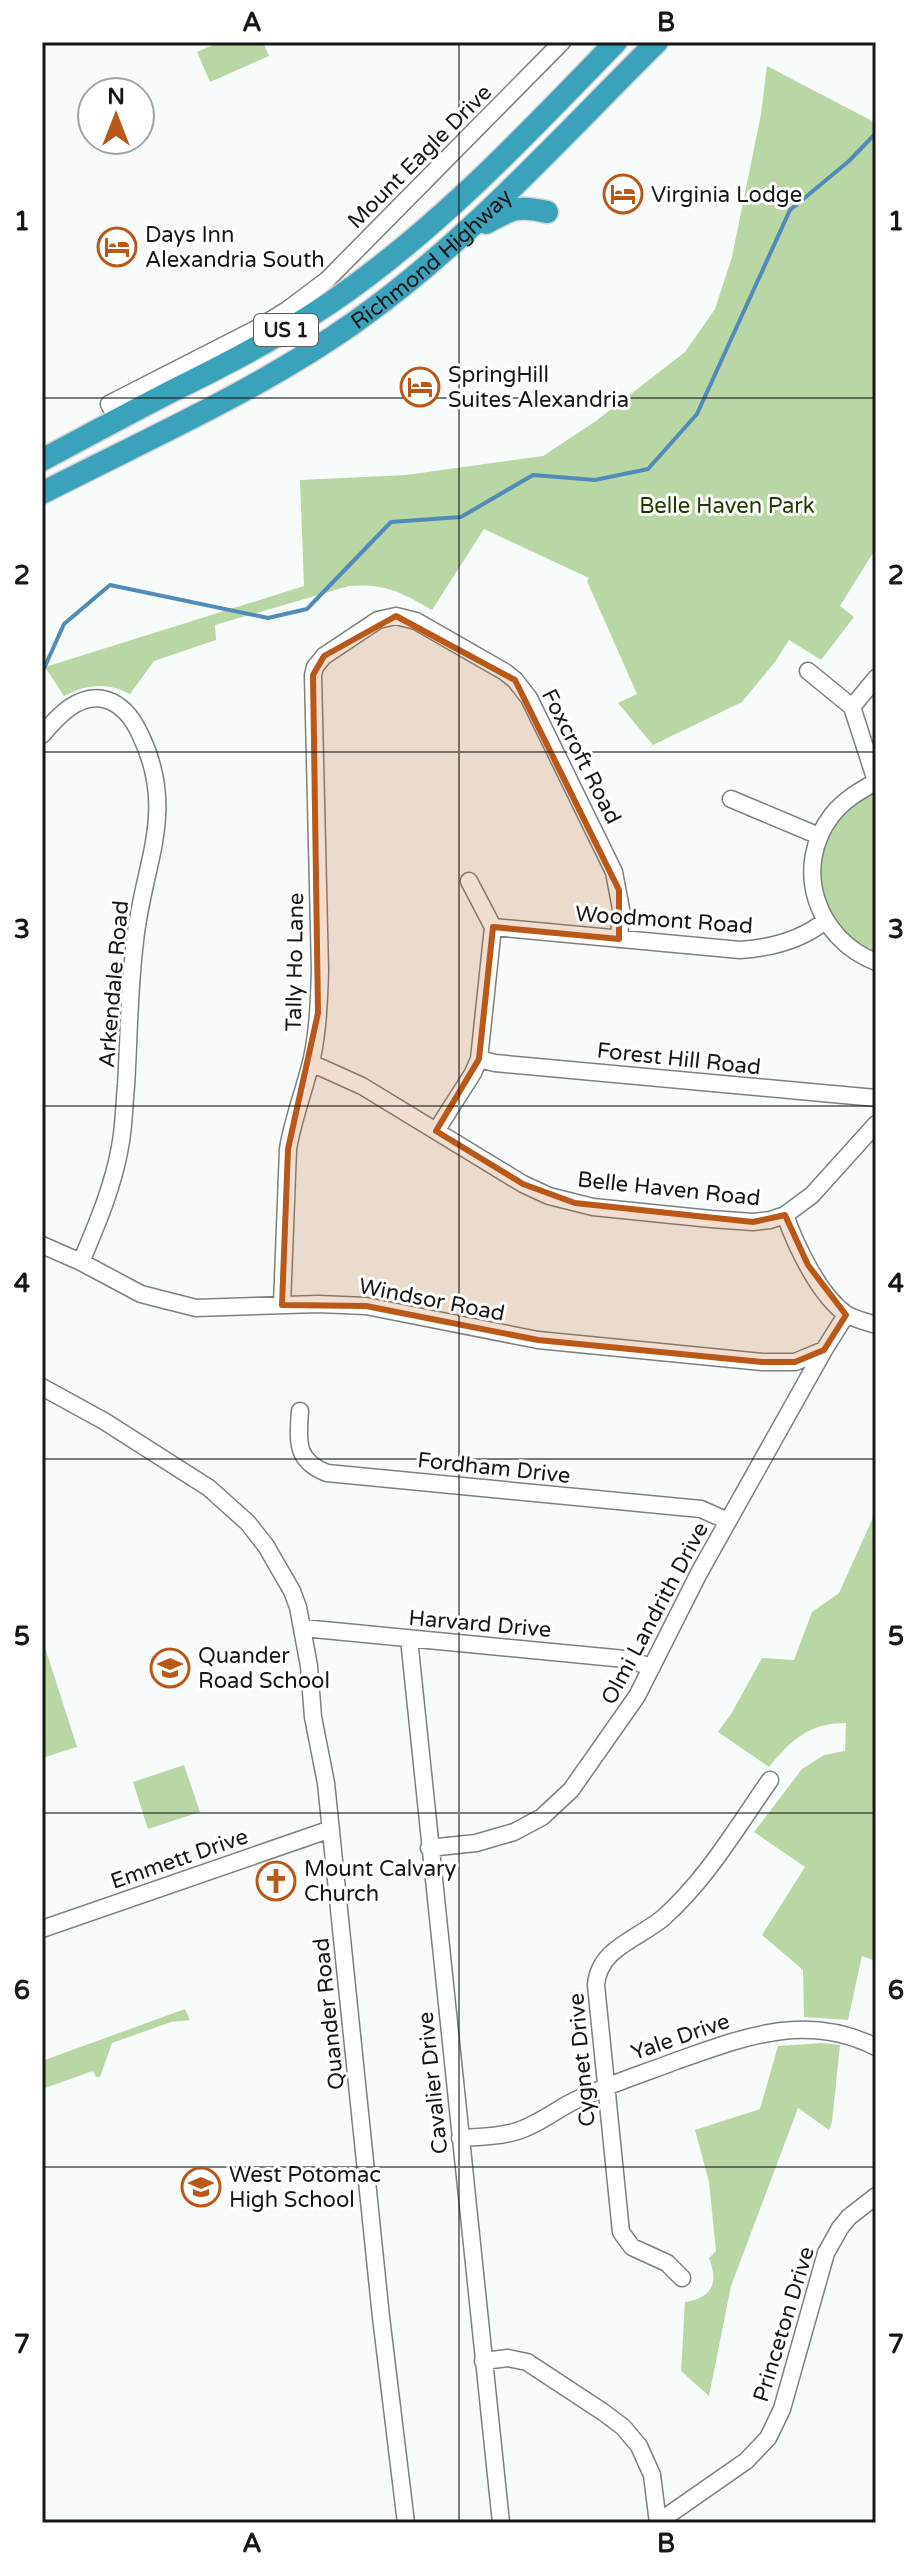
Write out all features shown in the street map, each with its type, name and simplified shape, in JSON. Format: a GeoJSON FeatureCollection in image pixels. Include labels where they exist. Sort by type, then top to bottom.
{"type":"FeatureCollection","features":[{"type":"Feature","properties":{"kind":"highway","name":"Richmond Highway"},"geometry":{"type":"LineString","coordinates":[[42,460],[243,356],[329,304],[450,208],[616,42]]}},
{"type":"Feature","properties":{"kind":"highway","name":"Richmond Highway"},"geometry":{"type":"LineString","coordinates":[[42,493],[279,370],[354,323],[461,238],[657,42]]}},
{"type":"Feature","properties":{"kind":"highway"},"geometry":{"type":"LineString","coordinates":[[461,238],[511,209],[524,207],[547,212]]}},
{"type":"Feature","properties":{"kind":"street","name":"Mount Eagle Drive"},"geometry":{"type":"LineString","coordinates":[[118,420],[109,404],[256,329],[327,280],[562,42]]}},
{"type":"Feature","properties":{"kind":"street","name":"Foxcroft Road"},"geometry":{"type":"LineString","coordinates":[[354,636],[388,617],[408,618],[515,680],[529,698],[614,872],[621,909],[619,939]]}},
{"type":"Feature","properties":{"kind":"street","name":"Tally Ho Lane"},"geometry":{"type":"LineString","coordinates":[[282,1305],[288,1149],[311,1063],[318,1013],[320,971],[313,675],[320,660],[354,636]]}},
{"type":"Feature","properties":{"kind":"street"},"geometry":{"type":"LineString","coordinates":[[808,671],[852,707],[876,782],[853,794],[841,805],[819,836],[813,858],[815,898],[825,921],[842,941],[856,953],[876,962]]}},
{"type":"Feature","properties":{"kind":"street"},"geometry":{"type":"LineString","coordinates":[[852,707],[876,678]]}},
{"type":"Feature","properties":{"kind":"street","name":"Arkendale Road"},"geometry":{"type":"LineString","coordinates":[[42,735],[65,710],[89,699],[110,700],[126,712],[143,741],[155,777],[159,814],[134,942],[121,1145],[101,1217],[81,1262]]}},
{"type":"Feature","properties":{"kind":"street"},"geometry":{"type":"LineString","coordinates":[[731,799],[819,836]]}},
{"type":"Feature","properties":{"kind":"street"},"geometry":{"type":"LineString","coordinates":[[436,1131],[479,1059],[493,927],[469,881]]}},
{"type":"Feature","properties":{"kind":"street","name":"Woodmont Road"},"geometry":{"type":"LineString","coordinates":[[493,927],[726,950],[763,949],[792,940],[825,921]]}},
{"type":"Feature","properties":{"kind":"street","name":"Forest Hill Road"},"geometry":{"type":"LineString","coordinates":[[479,1059],[495,1063],[876,1098]]}},
{"type":"Feature","properties":{"kind":"street","name":"Belle Haven Road"},"geometry":{"type":"LineString","coordinates":[[311,1063],[362,1086],[523,1184],[575,1203],[753,1222],[770,1220],[785,1215],[812,1195],[876,1124]]}},
{"type":"Feature","properties":{"kind":"street"},"geometry":{"type":"LineString","coordinates":[[785,1215],[793,1239],[826,1293],[846,1315],[876,1325]]}},
{"type":"Feature","properties":{"kind":"street","name":"Windsor Road"},"geometry":{"type":"LineString","coordinates":[[42,1245],[120,1284],[177,1305],[214,1309],[282,1305],[366,1306],[538,1340],[762,1362],[795,1362],[824,1350]]}},
{"type":"Feature","properties":{"kind":"street","name":"Olmi Landrith Drive"},"geometry":{"type":"LineString","coordinates":[[429,1848],[476,1843],[525,1827],[551,1810],[571,1790],[637,1696],[728,1521],[846,1315]]}},
{"type":"Feature","properties":{"kind":"street","name":"Quander Road"},"geometry":{"type":"LineString","coordinates":[[42,1387],[104,1421],[229,1504],[248,1523],[279,1566],[292,1591],[303,1628],[313,1717],[326,1783],[406,2523]]}},
{"type":"Feature","properties":{"kind":"street","name":"Fordham Drive"},"geometry":{"type":"LineString","coordinates":[[300,1411],[298,1440],[301,1450],[310,1464],[327,1473],[701,1509],[728,1521]]}},
{"type":"Feature","properties":{"kind":"street","name":"Harvard Drive"},"geometry":{"type":"LineString","coordinates":[[303,1628],[625,1659],[652,1667]]}},
{"type":"Feature","properties":{"kind":"street","name":"Cavalier Drive"},"geometry":{"type":"LineString","coordinates":[[409,1639],[501,2523]]}},
{"type":"Feature","properties":{"kind":"street","name":"Cygnet Drive"},"geometry":{"type":"LineString","coordinates":[[682,2278],[667,2263],[632,2247],[621,2232],[596,1985],[600,1965],[612,1951],[659,1921],[688,1894],[770,1780]]}},
{"type":"Feature","properties":{"kind":"street","name":"Emmett Drive"},"geometry":{"type":"LineString","coordinates":[[42,1929],[331,1829]]}},
{"type":"Feature","properties":{"kind":"street","name":"Yale Drive"},"geometry":{"type":"LineString","coordinates":[[460,2138],[516,2132],[606,2087],[746,2036],[774,2031],[820,2031],[876,2047]]}},
{"type":"Feature","properties":{"kind":"street","name":"Princeton Drive"},"geometry":{"type":"LineString","coordinates":[[657,2523],[746,2461],[768,2438],[782,2409],[826,2253],[849,2217],[876,2196]]}},
{"type":"Feature","properties":{"kind":"street"},"geometry":{"type":"LineString","coordinates":[[483,2361],[508,2358],[527,2362],[623,2427],[639,2446],[652,2475],[657,2523]]}},
{"type":"Feature","properties":{"kind":"highlighted area"},"geometry":{"type":"Polygon","coordinates":[[[396,616],[515,680],[619,890],[619,939],[493,927],[479,1059],[436,1131],[523,1184],[575,1203],[753,1222],[785,1215],[808,1265],[846,1315],[824,1350],[795,1362],[762,1362],[538,1340],[366,1306],[282,1305],[288,1149],[318,1013],[313,675],[324,656],[396,616]]]}},
{"type":"Feature","properties":{"kind":"green space"},"geometry":{"type":"Polygon","coordinates":[[[220,42],[263,42],[269,56],[210,82],[197,52],[220,42]]]}},
{"type":"Feature","properties":{"kind":"green space","name":"Belle Haven Park"},"geometry":{"type":"Polygon","coordinates":[[[767,66],[876,123],[876,548],[840,606],[854,617],[821,660],[789,640],[742,702],[653,745],[618,703],[637,694],[587,581],[589,578],[484,529],[432,610],[392,590],[349,586],[215,625],[216,640],[154,661],[130,694],[97,686],[64,696],[45,667],[304,586],[300,480],[406,475],[543,456],[596,421],[685,352],[715,309],[732,257],[761,114],[767,66]]]}},
{"type":"Feature","properties":{"kind":"green space"},"geometry":{"type":"Polygon","coordinates":[[[876,790],[876,953],[858,943],[832,917],[824,902],[819,867],[823,849],[841,813],[855,800],[876,790]]]}},
{"type":"Feature","properties":{"kind":"green space"},"geometry":{"type":"Polygon","coordinates":[[[876,1511],[876,1961],[862,1956],[848,2020],[804,2017],[803,1970],[762,1935],[805,1867],[754,1832],[802,1769],[824,1755],[845,1751],[846,1723],[821,1726],[802,1735],[769,1767],[718,1732],[762,1658],[794,1660],[812,1612],[839,1593],[876,1511]]]}},
{"type":"Feature","properties":{"kind":"green space"},"geometry":{"type":"Polygon","coordinates":[[[42,1638],[77,1747],[42,1758],[42,1638]]]}},
{"type":"Feature","properties":{"kind":"green space"},"geometry":{"type":"Polygon","coordinates":[[[184,1765],[200,1812],[148,1829],[133,1782],[184,1765]]]}},
{"type":"Feature","properties":{"kind":"green space"},"geometry":{"type":"Polygon","coordinates":[[[185,2009],[190,2020],[171,2022],[112,2043],[100,2077],[96,2077],[93,2071],[42,2089],[42,2061],[185,2009]]]}},
{"type":"Feature","properties":{"kind":"green space"},"geometry":{"type":"Polygon","coordinates":[[[840,2045],[832,2122],[829,2130],[798,2108],[731,2286],[709,2396],[681,2371],[685,2302],[702,2297],[711,2288],[713,2275],[709,2258],[716,2251],[709,2182],[695,2130],[760,2109],[778,2046],[840,2045]]]}},
{"type":"Feature","properties":{"kind":"waterway"},"geometry":{"type":"LineString","coordinates":[[42,673],[64,624],[110,585],[268,618],[307,609],[391,522],[461,517],[533,475],[595,480],[648,469],[697,414],[790,210],[849,161],[876,133]]}},
{"type":"Feature","properties":{"kind":"place","name":"Virginia Lodge"},"geometry":{"type":"Point","coordinates":[623,194]}},
{"type":"Feature","properties":{"kind":"place","name":"Days Inn Alexandria South"},"geometry":{"type":"Point","coordinates":[117,247]}},
{"type":"Feature","properties":{"kind":"place","name":"SpringHill Suites Alexandria"},"geometry":{"type":"Point","coordinates":[420,387]}},
{"type":"Feature","properties":{"kind":"place","name":"Quander Road School"},"geometry":{"type":"Point","coordinates":[170,1668]}},
{"type":"Feature","properties":{"kind":"place","name":"Mount Calvary Church"},"geometry":{"type":"Point","coordinates":[276,1881]}},
{"type":"Feature","properties":{"kind":"place","name":"West Potomac High School"},"geometry":{"type":"Point","coordinates":[201,2187]}}]}
